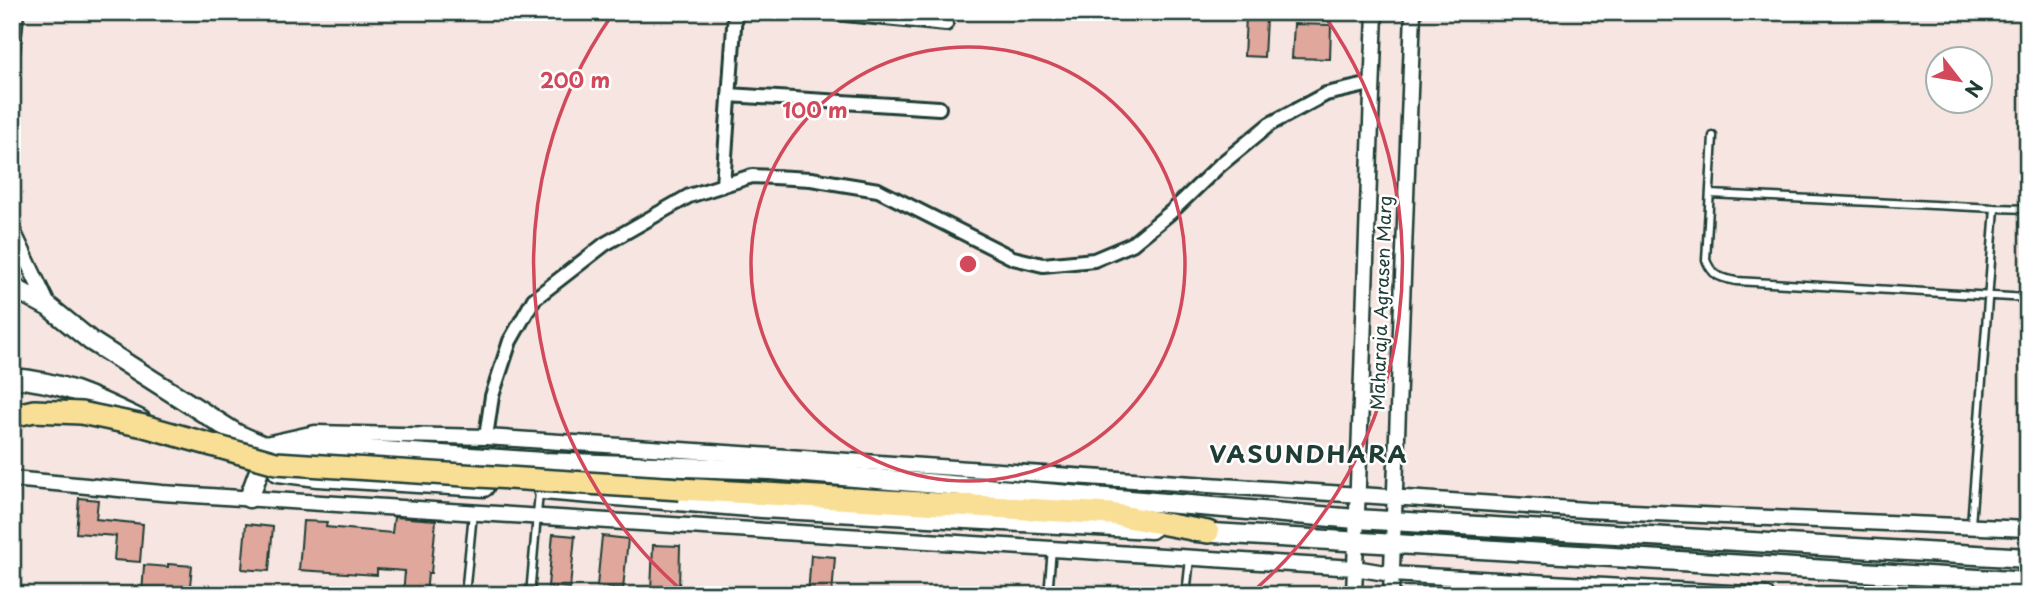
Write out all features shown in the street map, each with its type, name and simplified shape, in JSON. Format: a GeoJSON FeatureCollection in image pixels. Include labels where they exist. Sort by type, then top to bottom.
{"type":"FeatureCollection","features":[{"type":"Feature","properties":{"kind":"highway"},"geometry":{"type":"LineString","coordinates":[[12,416],[34,411],[81,413],[144,426],[276,463],[1111,514],[1208,532]]}},
{"type":"Feature","properties":{"kind":"main road"},"geometry":{"type":"LineString","coordinates":[[12,287],[49,307],[91,341],[237,434],[262,445],[281,448],[326,447],[542,462],[771,470],[1356,519],[2028,558]]}},
{"type":"Feature","properties":{"kind":"main road"},"geometry":{"type":"LineString","coordinates":[[12,379],[37,380],[82,392],[154,427],[232,460],[260,468],[317,477],[540,490],[762,508],[1392,542],[2028,582]]}},
{"type":"Feature","properties":{"kind":"main road"},"geometry":{"type":"LineString","coordinates":[[232,460],[237,434]]}},
{"type":"Feature","properties":{"kind":"main road"},"geometry":{"type":"LineString","coordinates":[[249,498],[260,468]]}},
{"type":"Feature","properties":{"kind":"street"},"geometry":{"type":"LineString","coordinates":[[12,51],[16,12]]}},
{"type":"Feature","properties":{"kind":"street"},"geometry":{"type":"LineString","coordinates":[[723,185],[735,12]]}},
{"type":"Feature","properties":{"kind":"street"},"geometry":{"type":"LineString","coordinates":[[824,12],[946,23]]}},
{"type":"Feature","properties":{"kind":"street","name":"Maharaja Agrasen Marg"},"geometry":{"type":"LineString","coordinates":[[1354,595],[1375,12]]}},
{"type":"Feature","properties":{"kind":"street","name":"Maharaja Agrasen Marg"},"geometry":{"type":"LineString","coordinates":[[1391,595],[1413,12]]}},
{"type":"Feature","properties":{"kind":"street"},"geometry":{"type":"LineString","coordinates":[[486,437],[492,396],[510,341],[534,299],[605,244],[689,196],[752,176],[811,179],[878,190],[1013,258],[1043,265],[1094,260],[1132,244],[1270,124],[1326,94],[1371,84]]}},
{"type":"Feature","properties":{"kind":"street"},"geometry":{"type":"LineString","coordinates":[[729,95],[939,108]]}},
{"type":"Feature","properties":{"kind":"street"},"geometry":{"type":"LineString","coordinates":[[12,229],[49,307]]}},
{"type":"Feature","properties":{"kind":"street"},"geometry":{"type":"LineString","coordinates":[[262,445],[315,433],[486,437],[1586,510],[2028,529]]}},
{"type":"Feature","properties":{"kind":"street"},"geometry":{"type":"LineString","coordinates":[[12,479],[249,498],[1355,568],[1532,589],[1766,595]]}},
{"type":"Feature","properties":{"kind":"lane"},"geometry":{"type":"LineString","coordinates":[[1713,136],[1706,260],[1710,271],[1720,277],[1736,281],[2028,298]]}},
{"type":"Feature","properties":{"kind":"lane"},"geometry":{"type":"LineString","coordinates":[[1710,194],[2028,209]]}},
{"type":"Feature","properties":{"kind":"lane"},"geometry":{"type":"LineString","coordinates":[[1971,527],[1995,208]]}},
{"type":"Feature","properties":{"kind":"lane"},"geometry":{"type":"LineString","coordinates":[[530,595],[540,490]]}},
{"type":"Feature","properties":{"kind":"lane"},"geometry":{"type":"LineString","coordinates":[[465,595],[473,512]]}},
{"type":"Feature","properties":{"kind":"lane"},"geometry":{"type":"LineString","coordinates":[[1048,595],[1052,549]]}},
{"type":"Feature","properties":{"kind":"lane"},"geometry":{"type":"LineString","coordinates":[[1186,595],[1190,558]]}},
{"type":"Feature","properties":{"kind":"building"},"geometry":{"type":"Polygon","coordinates":[[[1246,17],[1266,18],[1264,57],[1244,56],[1246,17]]]}},
{"type":"Feature","properties":{"kind":"building"},"geometry":{"type":"Polygon","coordinates":[[[1294,24],[1331,25],[1330,59],[1292,58],[1294,24]]]}},
{"type":"Feature","properties":{"kind":"building"},"geometry":{"type":"Polygon","coordinates":[[[79,498],[98,500],[96,519],[143,524],[140,562],[114,560],[116,536],[76,533],[79,498]]]}},
{"type":"Feature","properties":{"kind":"building"},"geometry":{"type":"Polygon","coordinates":[[[394,517],[436,520],[426,595],[403,595],[405,571],[377,569],[377,575],[299,570],[303,521],[327,522],[326,527],[392,533],[394,517]]]}},
{"type":"Feature","properties":{"kind":"building"},"geometry":{"type":"Polygon","coordinates":[[[246,524],[273,527],[269,571],[242,569],[246,524]]]}},
{"type":"Feature","properties":{"kind":"building"},"geometry":{"type":"Polygon","coordinates":[[[553,534],[575,536],[570,588],[548,586],[553,534]]]}},
{"type":"Feature","properties":{"kind":"building"},"geometry":{"type":"Polygon","coordinates":[[[602,536],[628,539],[623,589],[597,586],[602,536]]]}},
{"type":"Feature","properties":{"kind":"building"},"geometry":{"type":"Polygon","coordinates":[[[653,545],[680,546],[679,591],[651,590],[653,545]]]}},
{"type":"Feature","properties":{"kind":"building"},"geometry":{"type":"Polygon","coordinates":[[[811,555],[835,557],[832,595],[808,595],[811,555]]]}},
{"type":"Feature","properties":{"kind":"building"},"geometry":{"type":"Polygon","coordinates":[[[168,564],[192,566],[189,595],[142,595],[144,565],[168,567],[168,564]]]}},
{"type":"Feature","properties":{"kind":"district","name":"VASUNDHARA"},"geometry":{"type":"Point","coordinates":[1309,455]}}]}
